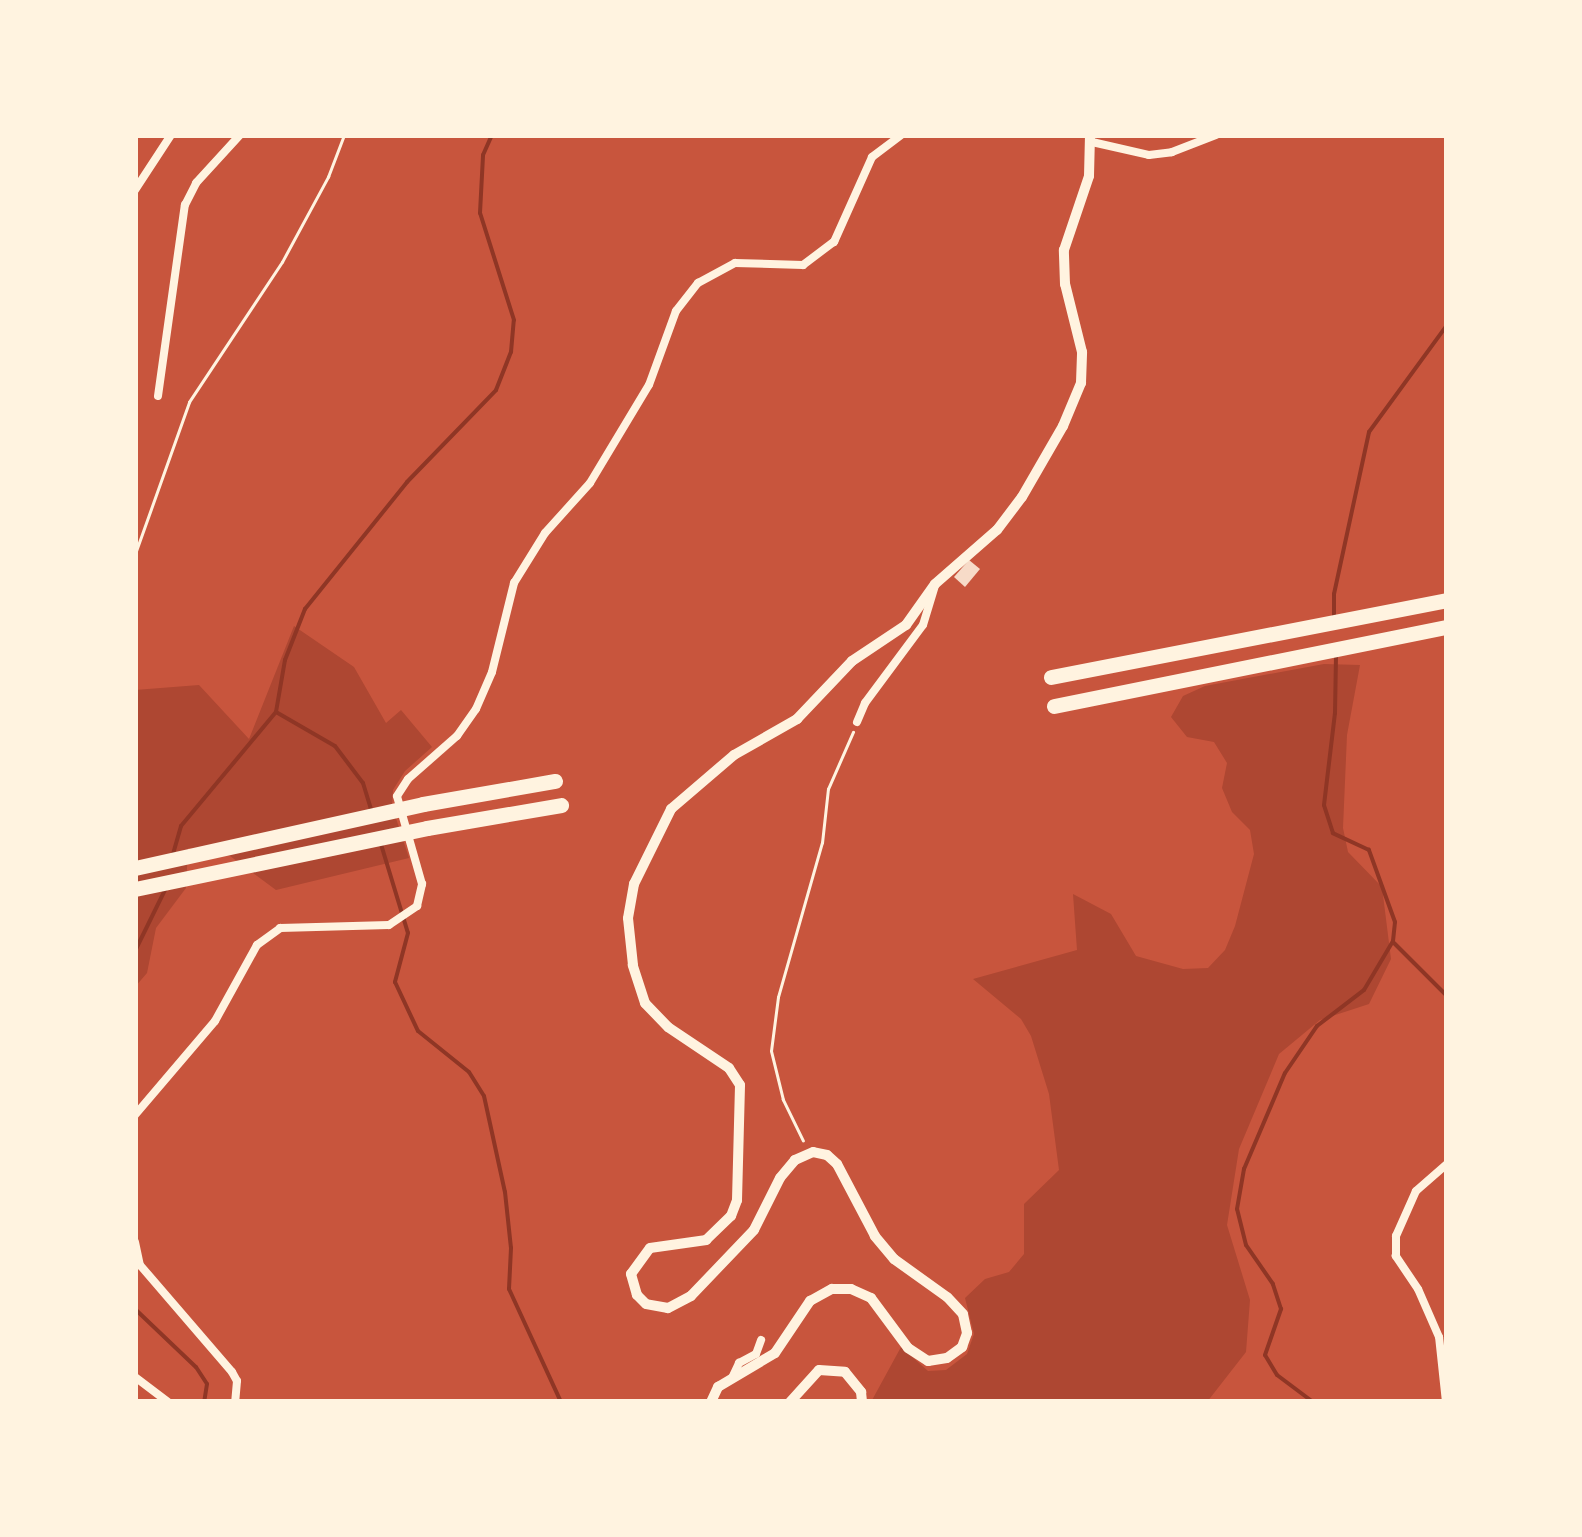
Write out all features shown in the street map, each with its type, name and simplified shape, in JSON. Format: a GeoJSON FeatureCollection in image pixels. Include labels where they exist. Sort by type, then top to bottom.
{"type":"FeatureCollection","features":[{"type":"Feature","properties":{"kind":"highway"},"geometry":{"type":"LineString","coordinates":[[1051,677],[1447,600]]}},
{"type":"Feature","properties":{"kind":"highway"},"geometry":{"type":"LineString","coordinates":[[1054,706],[1162,681],[1447,627]]}},
{"type":"Feature","properties":{"kind":"highway"},"geometry":{"type":"LineString","coordinates":[[135,868],[423,804],[555,781]]}},
{"type":"Feature","properties":{"kind":"highway"},"geometry":{"type":"LineString","coordinates":[[135,889],[427,828],[561,806]]}},
{"type":"Feature","properties":{"kind":"street"},"geometry":{"type":"LineString","coordinates":[[135,190],[171,135]]}},
{"type":"Feature","properties":{"kind":"street"},"geometry":{"type":"LineString","coordinates":[[158,396],[185,205],[196,182],[240,135]]}},
{"type":"Feature","properties":{"kind":"street"},"geometry":{"type":"LineString","coordinates":[[135,1115],[216,1021],[257,946],[280,928],[389,925],[410,915],[422,884],[397,796],[408,779],[457,736],[476,710],[492,672],[514,583],[545,534],[590,484],[649,385],[676,311],[698,283],[735,264],[802,265],[834,242],[872,157],[901,135]]}},
{"type":"Feature","properties":{"kind":"street"},"geometry":{"type":"LineString","coordinates":[[711,1402],[718,1387],[763,1364],[810,1301],[832,1290],[851,1289],[871,1298],[908,1348],[928,1361],[948,1358],[962,1347],[967,1332],[963,1314],[948,1297],[894,1260],[876,1236],[837,1164],[827,1155],[809,1154],[795,1160],[780,1178],[754,1230],[691,1296],[668,1308],[646,1304],[637,1295],[631,1274],[650,1248],[706,1240],[731,1216],[737,1200],[740,1085],[728,1068],[668,1027],[645,1003],[634,965],[628,918],[634,884],[671,809],[734,755],[797,719],[852,661],[906,625],[935,584],[996,530],[1022,497],[1081,383],[1082,352],[1065,284],[1064,250],[1089,176],[1091,139],[1149,155],[1172,152],[1216,135]]}},
{"type":"Feature","properties":{"kind":"street"},"geometry":{"type":"LineString","coordinates":[[857,722],[865,703],[923,625],[935,584]]}},
{"type":"Feature","properties":{"kind":"street"},"geometry":{"type":"LineString","coordinates":[[1446,1402],[1439,1337],[1418,1289],[1396,1256],[1396,1246],[1416,1192],[1447,1164]]}},
{"type":"Feature","properties":{"kind":"street"},"geometry":{"type":"LineString","coordinates":[[135,1242],[140,1265],[232,1372],[237,1381],[236,1402]]}},
{"type":"Feature","properties":{"kind":"street"},"geometry":{"type":"LineString","coordinates":[[732,1379],[739,1363],[756,1354],[761,1340]]}},
{"type":"Feature","properties":{"kind":"street"},"geometry":{"type":"LineString","coordinates":[[790,1402],[820,1370],[845,1372],[862,1392],[862,1402]]}},
{"type":"Feature","properties":{"kind":"street"},"geometry":{"type":"LineString","coordinates":[[135,1377],[168,1402]]}},
{"type":"Feature","properties":{"kind":"path"},"geometry":{"type":"LineString","coordinates":[[135,554],[188,402],[282,262],[328,177],[344,135]]}},
{"type":"Feature","properties":{"kind":"path"},"geometry":{"type":"LineString","coordinates":[[809,1154],[784,1100],[771,1052],[778,997],[822,843],[828,790],[857,722]]}},
{"type":"Feature","properties":{"kind":"shaded area"},"geometry":{"type":"Polygon","coordinates":[[[294,626],[354,667],[386,723],[401,710],[432,747],[405,771],[393,790],[392,806],[409,858],[276,890],[230,856],[188,848],[186,888],[156,928],[147,973],[135,987],[135,690],[199,685],[249,739],[294,626]]]}},
{"type":"Feature","properties":{"kind":"shaded area"},"geometry":{"type":"Polygon","coordinates":[[[1324,664],[1360,665],[1347,735],[1343,828],[1348,852],[1382,887],[1391,959],[1369,1004],[1320,1020],[1279,1054],[1239,1149],[1227,1225],[1250,1300],[1246,1352],[1207,1402],[871,1402],[901,1347],[928,1371],[946,1370],[967,1354],[974,1334],[965,1298],[985,1279],[1009,1272],[1024,1254],[1024,1204],[1059,1170],[1049,1094],[1031,1036],[1021,1019],[973,979],[1077,950],[1073,894],[1111,914],[1136,956],[1183,969],[1208,968],[1225,950],[1235,926],[1254,854],[1250,830],[1232,812],[1222,788],[1227,763],[1214,742],[1187,737],[1171,717],[1183,696],[1205,686],[1324,664]]]}},
{"type":"Feature","properties":{"kind":"building"},"geometry":{"type":"Polygon","coordinates":[[[969,560],[980,569],[965,587],[954,577],[969,560]]]}},
{"type":"Feature","properties":{"kind":"waterway"},"geometry":{"type":"LineString","coordinates":[[173,854],[181,826],[276,712],[285,660],[305,609],[407,482],[496,390],[511,352],[514,320],[480,213],[483,155],[492,135]]}},
{"type":"Feature","properties":{"kind":"waterway"},"geometry":{"type":"LineString","coordinates":[[1334,618],[1334,594],[1369,432],[1447,325]]}},
{"type":"Feature","properties":{"kind":"waterway"},"geometry":{"type":"LineString","coordinates":[[1313,1402],[1277,1375],[1265,1355],[1281,1309],[1273,1284],[1246,1245],[1237,1209],[1244,1169],[1285,1073],[1317,1026],[1364,990],[1393,941],[1395,922],[1369,850],[1333,833],[1324,805],[1335,713],[1336,653]]}},
{"type":"Feature","properties":{"kind":"waterway"},"geometry":{"type":"LineString","coordinates":[[276,712],[335,746],[363,783],[372,813]]}},
{"type":"Feature","properties":{"kind":"waterway"},"geometry":{"type":"LineString","coordinates":[[380,841],[408,933],[395,982],[418,1031],[469,1072],[484,1096],[505,1192],[511,1248],[509,1289],[561,1402]]}},
{"type":"Feature","properties":{"kind":"waterway"},"geometry":{"type":"LineString","coordinates":[[135,951],[166,888]]}},
{"type":"Feature","properties":{"kind":"waterway"},"geometry":{"type":"LineString","coordinates":[[1394,943],[1447,996]]}},
{"type":"Feature","properties":{"kind":"waterway"},"geometry":{"type":"LineString","coordinates":[[135,1309],[196,1367],[207,1384],[204,1402]]}}]}
